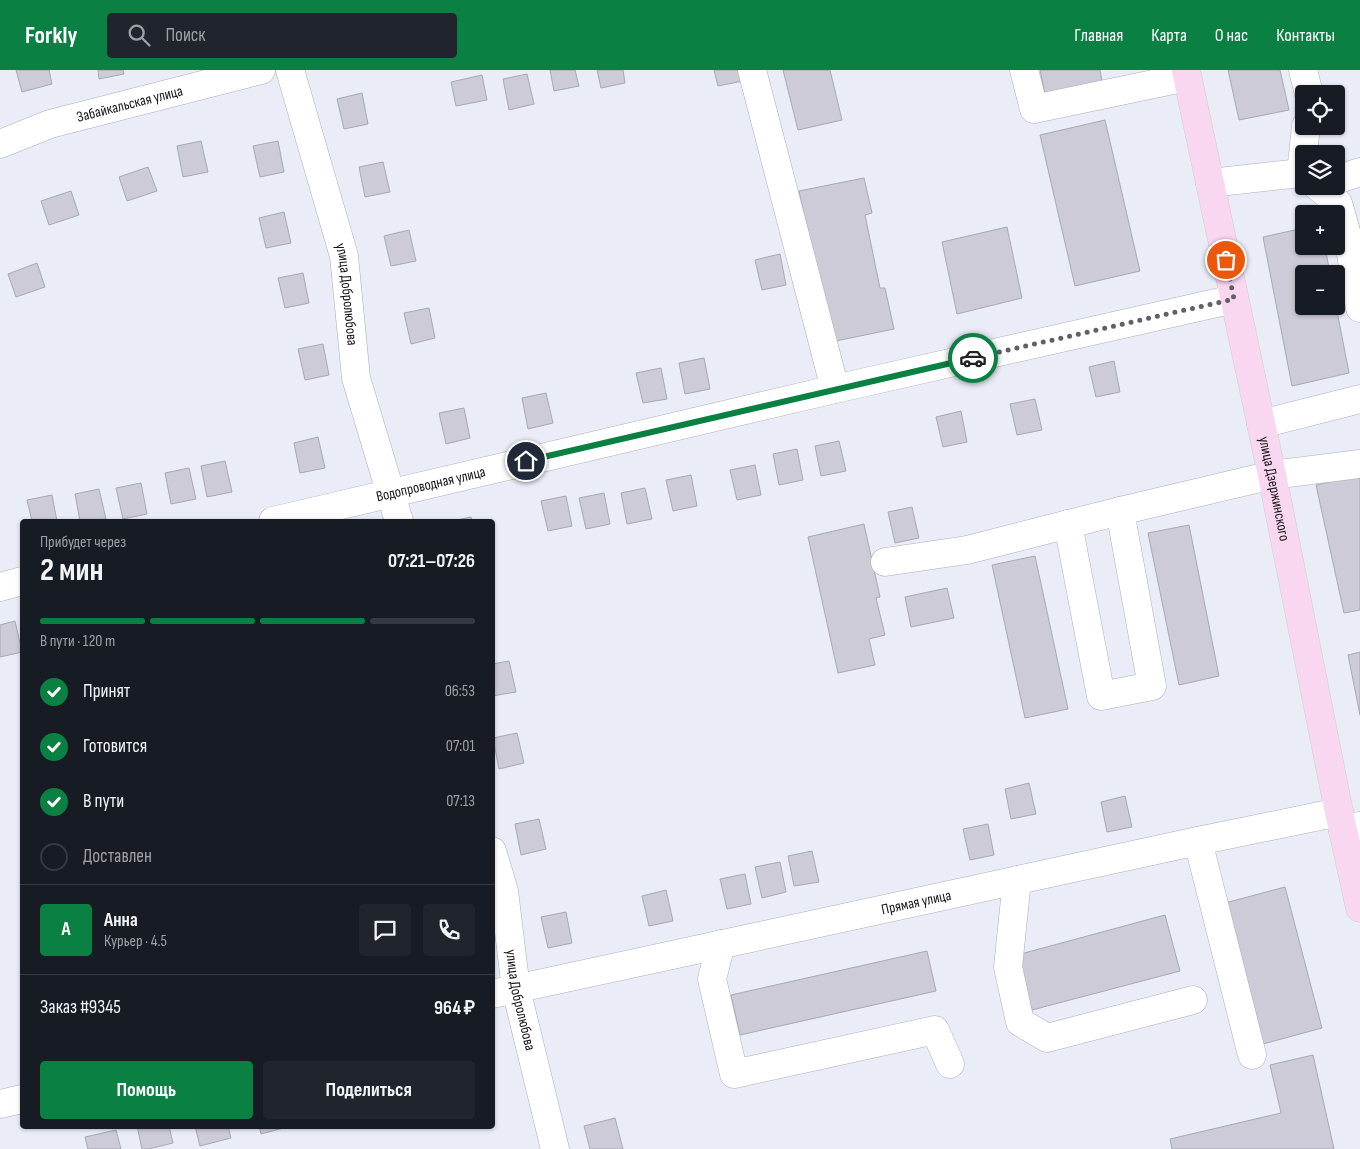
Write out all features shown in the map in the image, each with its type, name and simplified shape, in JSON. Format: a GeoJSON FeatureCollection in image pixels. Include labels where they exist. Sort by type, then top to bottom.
{"type":"FeatureCollection","features":[{"type":"Feature","properties":{"kind":"main road","name":"улица Дзержинского"},"geometry":{"type":"LineString","coordinates":[[1187,73],[1347,822],[1360,908]]}},
{"type":"Feature","properties":{"kind":"street","name":"Забайкальская улица"},"geometry":{"type":"LineString","coordinates":[[0,144],[50,124],[261,70]]}},
{"type":"Feature","properties":{"kind":"street","name":"улица Добролюбова"},"geometry":{"type":"LineString","coordinates":[[290,70],[344,256],[356,378],[398,519]]}},
{"type":"Feature","properties":{"kind":"street"},"geometry":{"type":"LineString","coordinates":[[752,70],[835,389]]}},
{"type":"Feature","properties":{"kind":"street"},"geometry":{"type":"LineString","coordinates":[[1024,70],[1034,109],[1187,73]]}},
{"type":"Feature","properties":{"kind":"street"},"geometry":{"type":"LineString","coordinates":[[1303,70],[1307,85]]}},
{"type":"Feature","properties":{"kind":"street"},"geometry":{"type":"LineString","coordinates":[[1345,177],[1360,172]]}},
{"type":"Feature","properties":{"kind":"street"},"geometry":{"type":"LineString","coordinates":[[1210,183],[1295,179]]}},
{"type":"Feature","properties":{"kind":"street"},"geometry":{"type":"LineString","coordinates":[[1328,195],[1338,203],[1349,242],[1360,308]]}},
{"type":"Feature","properties":{"kind":"street","name":"Водопроводная улица"},"geometry":{"type":"LineString","coordinates":[[281,519],[835,389],[1234,299]]}},
{"type":"Feature","properties":{"kind":"street"},"geometry":{"type":"LineString","coordinates":[[1261,424],[1360,399]]}},
{"type":"Feature","properties":{"kind":"street"},"geometry":{"type":"LineString","coordinates":[[885,562],[967,550],[1272,475],[1360,464]]}},
{"type":"Feature","properties":{"kind":"street"},"geometry":{"type":"LineString","coordinates":[[1068,524],[1101,696],[1152,686],[1120,511]]}},
{"type":"Feature","properties":{"kind":"street"},"geometry":{"type":"LineString","coordinates":[[0,587],[20,582]]}},
{"type":"Feature","properties":{"kind":"street","name":"Прямая улица"},"geometry":{"type":"LineString","coordinates":[[504,991],[1198,840],[1347,822]]}},
{"type":"Feature","properties":{"kind":"street"},"geometry":{"type":"LineString","coordinates":[[1198,840],[1252,1055]]}},
{"type":"Feature","properties":{"kind":"street","name":"улица Добролюбова"},"geometry":{"type":"LineString","coordinates":[[495,861],[504,891],[504,991],[555,1149]]}},
{"type":"Feature","properties":{"kind":"street"},"geometry":{"type":"LineString","coordinates":[[1017,880],[1008,967],[1020,1022],[1047,1038],[1193,1000]]}},
{"type":"Feature","properties":{"kind":"street"},"geometry":{"type":"LineString","coordinates":[[721,944],[712,979],[734,1074],[935,1030],[950,1064]]}},
{"type":"Feature","properties":{"kind":"street"},"geometry":{"type":"LineString","coordinates":[[0,1104],[20,1099]]}},
{"type":"Feature","properties":{"kind":"building"},"geometry":{"type":"Polygon","coordinates":[[[16,70],[49,70],[52,84],[22,92],[16,70]]]}},
{"type":"Feature","properties":{"kind":"building"},"geometry":{"type":"Polygon","coordinates":[[[98,70],[123,70],[124,74],[99,79],[98,70]]]}},
{"type":"Feature","properties":{"kind":"building"},"geometry":{"type":"Polygon","coordinates":[[[550,70],[575,70],[579,86],[554,91],[550,70]]]}},
{"type":"Feature","properties":{"kind":"building"},"geometry":{"type":"Polygon","coordinates":[[[597,70],[623,70],[625,83],[601,88],[597,70]]]}},
{"type":"Feature","properties":{"kind":"building"},"geometry":{"type":"Polygon","coordinates":[[[714,70],[740,70],[743,81],[718,86],[714,70]]]}},
{"type":"Feature","properties":{"kind":"building"},"geometry":{"type":"Polygon","coordinates":[[[783,70],[830,70],[842,120],[798,130],[783,70]]]}},
{"type":"Feature","properties":{"kind":"building"},"geometry":{"type":"Polygon","coordinates":[[[1040,70],[1100,70],[1102,81],[1045,94],[1040,70]]]}},
{"type":"Feature","properties":{"kind":"building"},"geometry":{"type":"Polygon","coordinates":[[[1228,70],[1280,70],[1289,110],[1239,120],[1228,70]]]}},
{"type":"Feature","properties":{"kind":"building"},"geometry":{"type":"Polygon","coordinates":[[[527,74],[534,104],[509,110],[503,79],[527,74]]]}},
{"type":"Feature","properties":{"kind":"building"},"geometry":{"type":"Polygon","coordinates":[[[482,75],[487,100],[456,106],[451,82],[482,75]]]}},
{"type":"Feature","properties":{"kind":"building"},"geometry":{"type":"Polygon","coordinates":[[[362,93],[368,124],[344,129],[337,99],[362,93]]]}},
{"type":"Feature","properties":{"kind":"building"},"geometry":{"type":"Polygon","coordinates":[[[1105,120],[1140,271],[1075,286],[1040,135],[1105,120]]]}},
{"type":"Feature","properties":{"kind":"building"},"geometry":{"type":"Polygon","coordinates":[[[201,141],[208,172],[183,177],[177,146],[201,141]]]}},
{"type":"Feature","properties":{"kind":"building"},"geometry":{"type":"Polygon","coordinates":[[[278,141],[284,172],[260,177],[253,146],[278,141]]]}},
{"type":"Feature","properties":{"kind":"building"},"geometry":{"type":"Polygon","coordinates":[[[383,162],[390,192],[365,197],[359,167],[383,162]]]}},
{"type":"Feature","properties":{"kind":"building"},"geometry":{"type":"Polygon","coordinates":[[[148,167],[157,191],[127,201],[119,177],[148,167]]]}},
{"type":"Feature","properties":{"kind":"building"},"geometry":{"type":"Polygon","coordinates":[[[864,178],[872,213],[865,215],[880,288],[885,288],[894,329],[831,342],[799,191],[864,178]]]}},
{"type":"Feature","properties":{"kind":"building"},"geometry":{"type":"Polygon","coordinates":[[[71,191],[79,215],[49,225],[41,201],[71,191]]]}},
{"type":"Feature","properties":{"kind":"building"},"geometry":{"type":"Polygon","coordinates":[[[284,212],[291,243],[266,248],[259,218],[284,212]]]}},
{"type":"Feature","properties":{"kind":"building"},"geometry":{"type":"Polygon","coordinates":[[[1007,227],[1022,298],[957,314],[942,242],[1007,227]]]}},
{"type":"Feature","properties":{"kind":"building"},"geometry":{"type":"Polygon","coordinates":[[[409,230],[416,261],[391,266],[384,236],[409,230]]]}},
{"type":"Feature","properties":{"kind":"building"},"geometry":{"type":"Polygon","coordinates":[[[1295,230],[1295,255],[1327,255],[1328,265],[1295,265],[1295,315],[1338,315],[1349,373],[1292,386],[1263,237],[1295,230]]]}},
{"type":"Feature","properties":{"kind":"building"},"geometry":{"type":"Polygon","coordinates":[[[780,254],[786,285],[762,290],[755,260],[780,254]]]}},
{"type":"Feature","properties":{"kind":"building"},"geometry":{"type":"Polygon","coordinates":[[[37,263],[45,287],[16,297],[8,274],[37,263]]]}},
{"type":"Feature","properties":{"kind":"building"},"geometry":{"type":"Polygon","coordinates":[[[303,273],[309,303],[285,308],[278,278],[303,273]]]}},
{"type":"Feature","properties":{"kind":"building"},"geometry":{"type":"Polygon","coordinates":[[[429,308],[435,338],[411,344],[404,313],[429,308]]]}},
{"type":"Feature","properties":{"kind":"building"},"geometry":{"type":"Polygon","coordinates":[[[323,344],[329,375],[305,380],[298,349],[323,344]]]}},
{"type":"Feature","properties":{"kind":"building"},"geometry":{"type":"Polygon","coordinates":[[[704,358],[710,389],[685,394],[679,363],[704,358]]]}},
{"type":"Feature","properties":{"kind":"building"},"geometry":{"type":"Polygon","coordinates":[[[1114,361],[1120,392],[1096,397],[1089,367],[1114,361]]]}},
{"type":"Feature","properties":{"kind":"building"},"geometry":{"type":"Polygon","coordinates":[[[661,368],[667,399],[643,403],[636,373],[661,368]]]}},
{"type":"Feature","properties":{"kind":"building"},"geometry":{"type":"Polygon","coordinates":[[[546,393],[553,423],[528,429],[522,398],[546,393]]]}},
{"type":"Feature","properties":{"kind":"building"},"geometry":{"type":"Polygon","coordinates":[[[1035,399],[1042,430],[1017,435],[1010,404],[1035,399]]]}},
{"type":"Feature","properties":{"kind":"building"},"geometry":{"type":"Polygon","coordinates":[[[464,408],[470,438],[446,444],[439,413],[464,408]]]}},
{"type":"Feature","properties":{"kind":"building"},"geometry":{"type":"Polygon","coordinates":[[[961,411],[967,442],[943,447],[936,417],[961,411]]]}},
{"type":"Feature","properties":{"kind":"building"},"geometry":{"type":"Polygon","coordinates":[[[318,437],[325,468],[300,473],[294,443],[318,437]]]}},
{"type":"Feature","properties":{"kind":"building"},"geometry":{"type":"Polygon","coordinates":[[[839,441],[846,471],[821,476],[815,446],[839,441]]]}},
{"type":"Feature","properties":{"kind":"building"},"geometry":{"type":"Polygon","coordinates":[[[797,449],[803,480],[779,485],[773,454],[797,449]]]}},
{"type":"Feature","properties":{"kind":"building"},"geometry":{"type":"Polygon","coordinates":[[[225,461],[232,492],[207,497],[201,466],[225,461]]]}},
{"type":"Feature","properties":{"kind":"building"},"geometry":{"type":"Polygon","coordinates":[[[755,465],[761,495],[737,500],[730,470],[755,465]]]}},
{"type":"Feature","properties":{"kind":"building"},"geometry":{"type":"Polygon","coordinates":[[[189,468],[196,499],[171,504],[165,473],[189,468]]]}},
{"type":"Feature","properties":{"kind":"building"},"geometry":{"type":"Polygon","coordinates":[[[691,475],[697,506],[673,511],[666,480],[691,475]]]}},
{"type":"Feature","properties":{"kind":"building"},"geometry":{"type":"Polygon","coordinates":[[[1360,475],[1360,610],[1344,613],[1316,485],[1360,475]]]}},
{"type":"Feature","properties":{"kind":"building"},"geometry":{"type":"Polygon","coordinates":[[[141,483],[147,514],[123,519],[116,488],[141,483]]]}},
{"type":"Feature","properties":{"kind":"building"},"geometry":{"type":"Polygon","coordinates":[[[645,488],[652,519],[627,524],[621,493],[645,488]]]}},
{"type":"Feature","properties":{"kind":"building"},"geometry":{"type":"Polygon","coordinates":[[[99,489],[106,519],[80,519],[75,494],[99,489]]]}},
{"type":"Feature","properties":{"kind":"building"},"geometry":{"type":"Polygon","coordinates":[[[604,493],[610,524],[586,529],[579,498],[604,493]]]}},
{"type":"Feature","properties":{"kind":"building"},"geometry":{"type":"Polygon","coordinates":[[[52,495],[57,519],[32,519],[27,500],[52,495]]]}},
{"type":"Feature","properties":{"kind":"building"},"geometry":{"type":"Polygon","coordinates":[[[566,496],[572,526],[548,531],[541,501],[566,496]]]}},
{"type":"Feature","properties":{"kind":"building"},"geometry":{"type":"Polygon","coordinates":[[[912,507],[919,538],[895,543],[888,512],[912,507]]]}},
{"type":"Feature","properties":{"kind":"building"},"geometry":{"type":"Polygon","coordinates":[[[864,524],[880,597],[876,598],[885,635],[869,639],[875,665],[838,673],[808,537],[864,524]]]}},
{"type":"Feature","properties":{"kind":"building"},"geometry":{"type":"Polygon","coordinates":[[[1189,525],[1219,676],[1179,685],[1148,533],[1189,525]]]}},
{"type":"Feature","properties":{"kind":"building"},"geometry":{"type":"Polygon","coordinates":[[[1035,556],[1068,709],[1025,718],[992,565],[1035,556]]]}},
{"type":"Feature","properties":{"kind":"building"},"geometry":{"type":"Polygon","coordinates":[[[947,588],[954,618],[911,627],[905,597],[947,588]]]}},
{"type":"Feature","properties":{"kind":"building"},"geometry":{"type":"Polygon","coordinates":[[[15,621],[20,652],[0,657],[0,625],[15,621]]]}},
{"type":"Feature","properties":{"kind":"building"},"geometry":{"type":"Polygon","coordinates":[[[1360,652],[1360,715],[1348,655],[1360,652]]]}},
{"type":"Feature","properties":{"kind":"building"},"geometry":{"type":"Polygon","coordinates":[[[509,661],[516,692],[495,696],[495,663],[509,661]]]}},
{"type":"Feature","properties":{"kind":"building"},"geometry":{"type":"Polygon","coordinates":[[[517,733],[524,763],[499,769],[495,738],[517,733]]]}},
{"type":"Feature","properties":{"kind":"building"},"geometry":{"type":"Polygon","coordinates":[[[1029,783],[1036,814],[1011,819],[1005,789],[1029,783]]]}},
{"type":"Feature","properties":{"kind":"building"},"geometry":{"type":"Polygon","coordinates":[[[1125,796],[1132,827],[1107,832],[1101,802],[1125,796]]]}},
{"type":"Feature","properties":{"kind":"building"},"geometry":{"type":"Polygon","coordinates":[[[539,819],[546,849],[521,855],[515,824],[539,819]]]}},
{"type":"Feature","properties":{"kind":"building"},"geometry":{"type":"Polygon","coordinates":[[[988,824],[994,855],[970,860],[963,829],[988,824]]]}},
{"type":"Feature","properties":{"kind":"building"},"geometry":{"type":"Polygon","coordinates":[[[812,851],[819,882],[794,886],[788,856],[812,851]]]}},
{"type":"Feature","properties":{"kind":"building"},"geometry":{"type":"Polygon","coordinates":[[[780,862],[786,892],[762,898],[755,867],[780,862]]]}},
{"type":"Feature","properties":{"kind":"building"},"geometry":{"type":"Polygon","coordinates":[[[745,874],[751,904],[727,909],[720,879],[745,874]]]}},
{"type":"Feature","properties":{"kind":"building"},"geometry":{"type":"Polygon","coordinates":[[[1285,887],[1322,1028],[1263,1044],[1225,903],[1285,887]]]}},
{"type":"Feature","properties":{"kind":"building"},"geometry":{"type":"Polygon","coordinates":[[[666,890],[673,921],[649,926],[642,896],[666,890]]]}},
{"type":"Feature","properties":{"kind":"building"},"geometry":{"type":"Polygon","coordinates":[[[566,912],[572,943],[548,948],[541,917],[566,912]]]}},
{"type":"Feature","properties":{"kind":"building"},"geometry":{"type":"Polygon","coordinates":[[[1165,915],[1180,971],[1032,1010],[1017,955],[1165,915]]]}},
{"type":"Feature","properties":{"kind":"building"},"geometry":{"type":"Polygon","coordinates":[[[927,951],[936,991],[740,1035],[731,995],[927,951]]]}},
{"type":"Feature","properties":{"kind":"building"},"geometry":{"type":"Polygon","coordinates":[[[1313,1055],[1334,1149],[1172,1149],[1170,1139],[1281,1113],[1270,1065],[1313,1055]]]}},
{"type":"Feature","properties":{"kind":"building"},"geometry":{"type":"Polygon","coordinates":[[[615,1118],[623,1149],[590,1149],[584,1126],[615,1118]]]}},
{"type":"Feature","properties":{"kind":"building"},"geometry":{"type":"Polygon","coordinates":[[[138,1129],[170,1129],[173,1143],[142,1149],[138,1129]]]}},
{"type":"Feature","properties":{"kind":"building"},"geometry":{"type":"Polygon","coordinates":[[[196,1129],[229,1129],[231,1138],[200,1146],[196,1129]]]}},
{"type":"Feature","properties":{"kind":"building"},"geometry":{"type":"Polygon","coordinates":[[[260,1129],[280,1129],[261,1134],[260,1129]]]}},
{"type":"Feature","properties":{"kind":"building"},"geometry":{"type":"Polygon","coordinates":[[[116,1130],[121,1149],[88,1149],[85,1137],[116,1130]]]}},
{"type":"Feature","properties":{"kind":"way so far"},"geometry":{"type":"LineString","coordinates":[[973,358],[1234,299],[1226,260]]}},
{"type":"Feature","properties":{"kind":"route"},"geometry":{"type":"LineString","coordinates":[[526,461],[973,358]]}}]}
